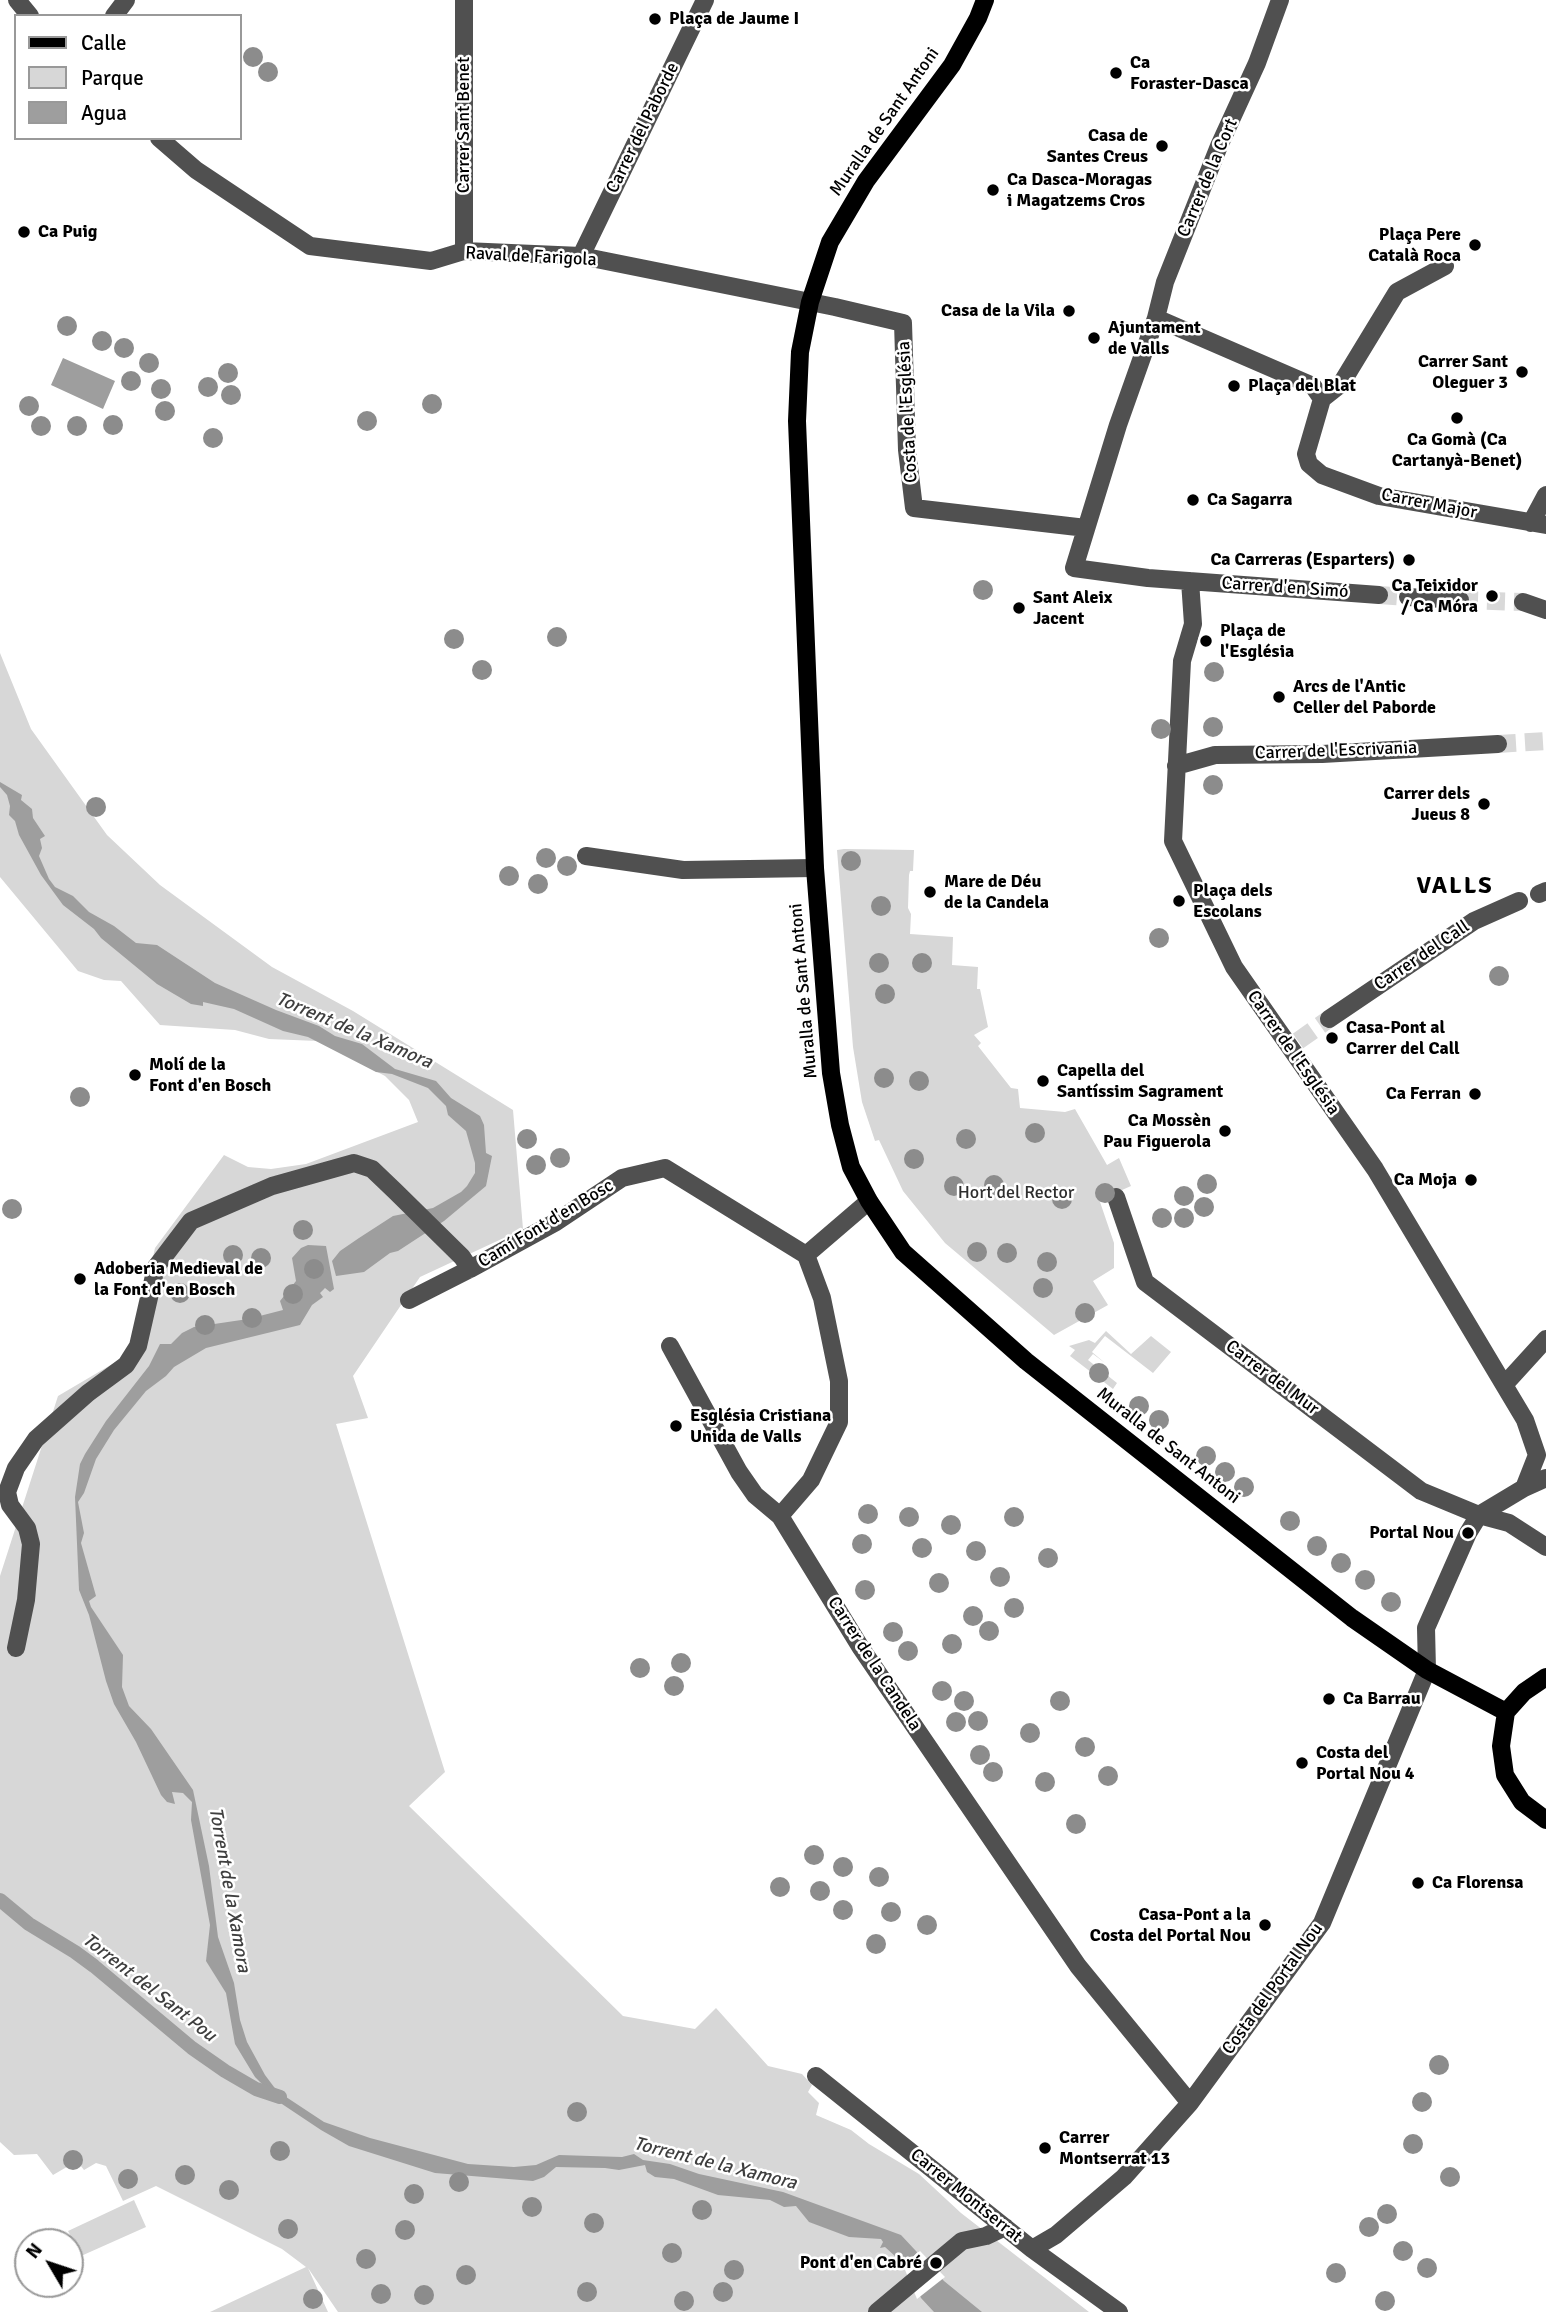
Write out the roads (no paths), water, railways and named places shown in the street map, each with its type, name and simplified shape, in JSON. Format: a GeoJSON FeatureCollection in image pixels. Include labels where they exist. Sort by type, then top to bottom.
{"type":"FeatureCollection","features":[{"type":"Feature","properties":{"kind":"main road","name":"Muralla de Sant Antoni"},"geometry":{"type":"LineString","coordinates":[[985,0],[952,65],[866,181],[831,242],[810,302],[800,352],[797,421],[815,868],[831,1073],[851,1167],[869,1201],[903,1252],[1026,1361],[1352,1619],[1427,1670],[1506,1712]]}},
{"type":"Feature","properties":{"kind":"main road"},"geometry":{"type":"LineString","coordinates":[[1546,1677],[1524,1692],[1506,1712],[1501,1746],[1505,1775],[1522,1802],[1546,1820]]}},
{"type":"Feature","properties":{"kind":"street"},"geometry":{"type":"LineString","coordinates":[[17,0],[28,14]]}},
{"type":"Feature","properties":{"kind":"street","name":"Carrer Sant Benet"},"geometry":{"type":"LineString","coordinates":[[464,0],[464,251]]}},
{"type":"Feature","properties":{"kind":"street","name":"Carrer del Paborde"},"geometry":{"type":"LineString","coordinates":[[581,256],[705,0]]}},
{"type":"Feature","properties":{"kind":"street","name":"Carrer de la Cort"},"geometry":{"type":"LineString","coordinates":[[1156,318],[1165,282],[1189,218],[1257,63],[1280,0]]}},
{"type":"Feature","properties":{"kind":"street","name":"Raval de Farigola"},"geometry":{"type":"LineString","coordinates":[[161,140],[196,170],[310,246],[431,261],[464,251],[581,256],[810,302]]}},
{"type":"Feature","properties":{"kind":"street"},"geometry":{"type":"LineString","coordinates":[[1190,581],[1073,568],[1156,318],[1313,386],[1322,399],[1341,384],[1397,292],[1446,266]]}},
{"type":"Feature","properties":{"kind":"street","name":"Costa de l'Església"},"geometry":{"type":"LineString","coordinates":[[810,302],[903,323],[908,450],[914,508],[1086,528]]}},
{"type":"Feature","properties":{"kind":"street","name":"Carrer Major"},"geometry":{"type":"LineString","coordinates":[[1322,399],[1306,454],[1315,472],[1379,496],[1537,522]]}},
{"type":"Feature","properties":{"kind":"street"},"geometry":{"type":"LineString","coordinates":[[1537,522],[1546,495]]}},
{"type":"Feature","properties":{"kind":"street","name":"Carrer d'en Simó"},"geometry":{"type":"LineString","coordinates":[[1190,581],[1379,595]]}},
{"type":"Feature","properties":{"kind":"street","name":"Carrer de l'Església"},"geometry":{"type":"LineString","coordinates":[[1190,581],[1193,624],[1182,661],[1172,841],[1234,967],[1293,1044],[1375,1169],[1525,1420],[1537,1455],[1524,1488]]}},
{"type":"Feature","properties":{"kind":"street"},"geometry":{"type":"LineString","coordinates":[[1408,597],[1460,600]]}},
{"type":"Feature","properties":{"kind":"street"},"geometry":{"type":"LineString","coordinates":[[1523,602],[1546,610]]}},
{"type":"Feature","properties":{"kind":"street","name":"Carrer de l'Escrivania"},"geometry":{"type":"LineString","coordinates":[[1176,766],[1215,755],[1322,754],[1498,744]]}},
{"type":"Feature","properties":{"kind":"street"},"geometry":{"type":"LineString","coordinates":[[586,856],[683,870],[815,868]]}},
{"type":"Feature","properties":{"kind":"street","name":"Carrer del Call"},"geometry":{"type":"LineString","coordinates":[[1329,1019],[1474,921],[1532,896]]}},
{"type":"Feature","properties":{"kind":"street","name":"Camí Font d'en Bosc"},"geometry":{"type":"LineString","coordinates":[[16,1648],[26,1600],[31,1544],[27,1528],[10,1505],[7,1492],[16,1468],[36,1439],[126,1365],[138,1346],[156,1267],[191,1221],[272,1186],[354,1163],[372,1170],[466,1263]]}},
{"type":"Feature","properties":{"kind":"street","name":"Camí Font d'en Bosc"},"geometry":{"type":"LineString","coordinates":[[409,1300],[466,1263],[556,1222],[622,1178],[665,1168],[806,1255]]}},
{"type":"Feature","properties":{"kind":"street","name":"Carrer del Mur"},"geometry":{"type":"LineString","coordinates":[[1116,1197],[1145,1283],[1421,1491],[1479,1516],[1509,1523],[1546,1547]]}},
{"type":"Feature","properties":{"kind":"street"},"geometry":{"type":"LineString","coordinates":[[780,1516],[811,1480],[839,1422],[839,1381],[822,1298],[806,1255],[869,1201]]}},
{"type":"Feature","properties":{"kind":"street"},"geometry":{"type":"LineString","coordinates":[[1505,1384],[1546,1339]]}},
{"type":"Feature","properties":{"kind":"street","name":"Carrer de la Candela"},"geometry":{"type":"LineString","coordinates":[[670,1346],[739,1472],[755,1495],[780,1516],[861,1648],[1077,1966],[1189,2103]]}},
{"type":"Feature","properties":{"kind":"street"},"geometry":{"type":"LineString","coordinates":[[1427,1670],[1426,1628],[1468,1533],[1479,1516],[1524,1488],[1546,1478]]}},
{"type":"Feature","properties":{"kind":"street","name":"Costa del Portal Nou"},"geometry":{"type":"LineString","coordinates":[[1032,2249],[1056,2235],[1125,2177],[1189,2103],[1322,1923],[1427,1670]]}},
{"type":"Feature","properties":{"kind":"street","name":"Carrer Montserrat"},"geometry":{"type":"LineString","coordinates":[[816,2076],[1032,2249],[1119,2312]]}},
{"type":"Feature","properties":{"kind":"street"},"geometry":{"type":"LineString","coordinates":[[877,2312],[962,2241],[986,2236],[1005,2227]]}},
{"type":"Feature","properties":{"kind":"water"},"geometry":{"type":"Polygon","coordinates":[[[63,358],[115,381],[103,409],[51,385],[63,358]]]}},
{"type":"Feature","properties":{"kind":"water"},"geometry":{"type":"Polygon","coordinates":[[[0,782],[22,795],[21,800],[32,809],[33,818],[45,836],[40,839],[42,848],[39,856],[49,879],[55,887],[73,896],[89,912],[136,943],[157,945],[215,983],[319,1026],[335,1036],[362,1044],[395,1069],[436,1081],[451,1098],[480,1116],[484,1125],[486,1153],[492,1156],[486,1186],[444,1221],[364,1272],[336,1276],[332,1261],[340,1251],[393,1216],[433,1208],[467,1186],[475,1173],[475,1163],[466,1131],[448,1115],[446,1106],[428,1088],[392,1074],[376,1072],[308,1037],[283,1031],[234,1009],[203,1002],[203,1006],[191,1004],[157,984],[63,905],[41,875],[19,835],[15,821],[9,815],[7,795],[0,787],[0,782]]]}},
{"type":"Feature","properties":{"kind":"water"},"geometry":{"type":"Polygon","coordinates":[[[308,1245],[326,1246],[334,1289],[330,1292],[325,1288],[320,1293],[323,1297],[312,1305],[300,1325],[206,1348],[174,1367],[146,1391],[114,1430],[96,1459],[78,1502],[84,1533],[81,1543],[96,1596],[89,1601],[123,1655],[122,1687],[129,1706],[151,1729],[193,1790],[209,1866],[218,1937],[234,1983],[240,2020],[247,2042],[265,2075],[277,2091],[324,2122],[370,2138],[468,2164],[514,2167],[536,2165],[559,2155],[622,2157],[634,2154],[643,2160],[670,2164],[699,2174],[783,2192],[901,2235],[944,2281],[982,2312],[934,2312],[921,2298],[903,2258],[896,2257],[885,2247],[880,2248],[883,2242],[881,2239],[849,2237],[809,2222],[796,2206],[784,2207],[770,2200],[718,2195],[674,2179],[655,2177],[647,2172],[645,2165],[619,2170],[556,2167],[544,2177],[533,2181],[435,2173],[349,2146],[282,2104],[255,2077],[235,2044],[226,1993],[206,1961],[210,1925],[191,1820],[192,1802],[183,1793],[172,1792],[175,1804],[167,1802],[161,1795],[136,1742],[114,1704],[106,1681],[89,1615],[79,1590],[75,1497],[80,1464],[85,1454],[106,1421],[149,1366],[160,1344],[171,1344],[182,1333],[194,1327],[248,1319],[283,1310],[280,1301],[296,1281],[292,1258],[308,1245]]]}},
{"type":"Feature","properties":{"kind":"waterway","name":"Torrent del Sant Pou"},"geometry":{"type":"LineString","coordinates":[[0,1900],[29,1924],[94,1966],[192,2048],[256,2089],[280,2097]]}},
{"type":"Feature","properties":{"kind":"tunnel"},"geometry":{"type":"LineString","coordinates":[[1379,595],[1408,597]]}},
{"type":"Feature","properties":{"kind":"tunnel"},"geometry":{"type":"LineString","coordinates":[[1460,600],[1523,602]]}},
{"type":"Feature","properties":{"kind":"tunnel"},"geometry":{"type":"LineString","coordinates":[[1498,744],[1546,741]]}},
{"type":"Feature","properties":{"kind":"tunnel"},"geometry":{"type":"LineString","coordinates":[[1298,1041],[1329,1019]]}},
{"type":"Feature","properties":{"kind":"place","name":"Plaça de Jaume I"},"geometry":{"type":"Point","coordinates":[655,19]}},
{"type":"Feature","properties":{"kind":"place","name":"Ca Foraster-Dasca"},"geometry":{"type":"Point","coordinates":[1116,73]}},
{"type":"Feature","properties":{"kind":"place","name":"Casa de Santes Creus"},"geometry":{"type":"Point","coordinates":[1162,146]}},
{"type":"Feature","properties":{"kind":"place","name":"Ca Dasca-Moragas i Magatzems Cros"},"geometry":{"type":"Point","coordinates":[993,190]}},
{"type":"Feature","properties":{"kind":"place","name":"Ca Puig"},"geometry":{"type":"Point","coordinates":[24,232]}},
{"type":"Feature","properties":{"kind":"place","name":"Plaça Pere Català Roca"},"geometry":{"type":"Point","coordinates":[1475,245]}},
{"type":"Feature","properties":{"kind":"place","name":"Casa de la Vila"},"geometry":{"type":"Point","coordinates":[1069,311]}},
{"type":"Feature","properties":{"kind":"place","name":"Ajuntament de Valls"},"geometry":{"type":"Point","coordinates":[1094,338]}},
{"type":"Feature","properties":{"kind":"place","name":"Carrer Sant Oleguer 3"},"geometry":{"type":"Point","coordinates":[1522,372]}},
{"type":"Feature","properties":{"kind":"place","name":"Plaça del Blat"},"geometry":{"type":"Point","coordinates":[1234,386]}},
{"type":"Feature","properties":{"kind":"place","name":"Ca Gomà (Ca Cartanyà-Benet)"},"geometry":{"type":"Point","coordinates":[1457,418]}},
{"type":"Feature","properties":{"kind":"place","name":"Ca Sagarra"},"geometry":{"type":"Point","coordinates":[1193,500]}},
{"type":"Feature","properties":{"kind":"place","name":"Ca Carreras (Esparters)"},"geometry":{"type":"Point","coordinates":[1409,560]}},
{"type":"Feature","properties":{"kind":"place","name":"Ca Teixidor / Ca Móra"},"geometry":{"type":"Point","coordinates":[1492,596]}},
{"type":"Feature","properties":{"kind":"place","name":"Sant Aleix Jacent"},"geometry":{"type":"Point","coordinates":[1019,608]}},
{"type":"Feature","properties":{"kind":"place","name":"Plaça de l'Església"},"geometry":{"type":"Point","coordinates":[1206,641]}},
{"type":"Feature","properties":{"kind":"place","name":"Arcs de l'Antic Celler del Paborde"},"geometry":{"type":"Point","coordinates":[1279,697]}},
{"type":"Feature","properties":{"kind":"place","name":"Carrer dels Jueus 8"},"geometry":{"type":"Point","coordinates":[1484,804]}},
{"type":"Feature","properties":{"kind":"place","name":"Mare de Déu de la Candela"},"geometry":{"type":"Point","coordinates":[930,892]}},
{"type":"Feature","properties":{"kind":"place","name":"Plaça dels Escolans"},"geometry":{"type":"Point","coordinates":[1179,901]}},
{"type":"Feature","properties":{"kind":"place","name":"Casa-Pont al Carrer del Call"},"geometry":{"type":"Point","coordinates":[1332,1038]}},
{"type":"Feature","properties":{"kind":"place","name":"Molí de la Font d'en Bosch"},"geometry":{"type":"Point","coordinates":[135,1075]}},
{"type":"Feature","properties":{"kind":"place","name":"Capella del Santíssim Sagrament"},"geometry":{"type":"Point","coordinates":[1043,1081]}},
{"type":"Feature","properties":{"kind":"place","name":"Ca Ferran"},"geometry":{"type":"Point","coordinates":[1475,1094]}},
{"type":"Feature","properties":{"kind":"place","name":"Ca Mossèn Pau Figuerola"},"geometry":{"type":"Point","coordinates":[1225,1131]}},
{"type":"Feature","properties":{"kind":"place","name":"Ca Moja"},"geometry":{"type":"Point","coordinates":[1471,1180]}},
{"type":"Feature","properties":{"kind":"place","name":"Adoberia Medieval de la Font d'en Bosch"},"geometry":{"type":"Point","coordinates":[80,1279]}},
{"type":"Feature","properties":{"kind":"place","name":"Església Cristiana Unida de Valls"},"geometry":{"type":"Point","coordinates":[676,1426]}},
{"type":"Feature","properties":{"kind":"place","name":"Portal Nou"},"geometry":{"type":"Point","coordinates":[1468,1533]}},
{"type":"Feature","properties":{"kind":"place","name":"Ca Barrau"},"geometry":{"type":"Point","coordinates":[1329,1699]}},
{"type":"Feature","properties":{"kind":"place","name":"Costa del Portal Nou 4"},"geometry":{"type":"Point","coordinates":[1302,1763]}},
{"type":"Feature","properties":{"kind":"place","name":"Ca Florensa"},"geometry":{"type":"Point","coordinates":[1418,1883]}},
{"type":"Feature","properties":{"kind":"place","name":"Casa-Pont a la Costa del Portal Nou"},"geometry":{"type":"Point","coordinates":[1265,1925]}},
{"type":"Feature","properties":{"kind":"place","name":"Carrer Montserrat 13"},"geometry":{"type":"Point","coordinates":[1045,2148]}},
{"type":"Feature","properties":{"kind":"place","name":"Pont d'en Cabré"},"geometry":{"type":"Point","coordinates":[936,2263]}},
{"type":"Feature","properties":{"kind":"district","name":"VALLS"},"geometry":{"type":"Point","coordinates":[1455,887]}},
{"type":"Feature","properties":{"kind":"water label","name":"Torrent de la Xamora"},"geometry":{"type":"Point","coordinates":[354,1031]}},
{"type":"Feature","properties":{"kind":"water label","name":"Torrent de la Xamora"},"geometry":{"type":"Point","coordinates":[229,1890]}},
{"type":"Feature","properties":{"kind":"water label","name":"Torrent de la Xamora"},"geometry":{"type":"Point","coordinates":[715,2164]}},
{"type":"Feature","properties":{"kind":"park label","name":"Hort del Rector"},"geometry":{"type":"Point","coordinates":[1016,1193]}}]}
